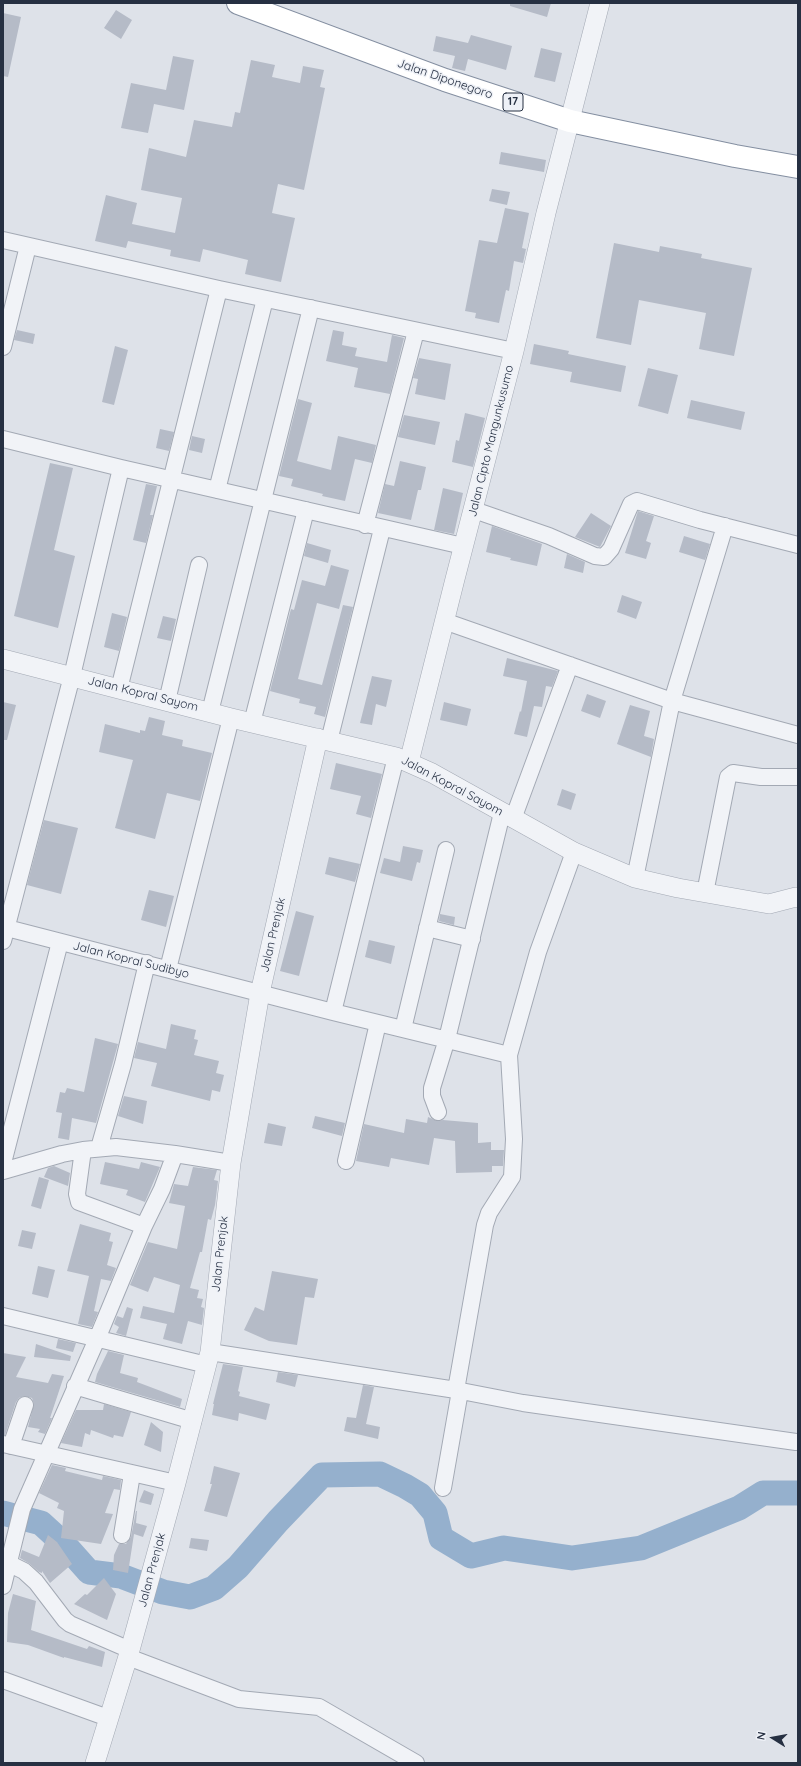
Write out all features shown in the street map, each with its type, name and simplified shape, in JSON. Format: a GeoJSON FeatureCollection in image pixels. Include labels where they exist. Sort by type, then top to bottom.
{"type":"FeatureCollection","features":[{"type":"Feature","properties":{"kind":"highway","name":"Jalan Diponegoro"},"geometry":{"type":"LineString","coordinates":[[238,3],[445,80],[570,121],[735,156],[798,167]]}},
{"type":"Feature","properties":{"kind":"street","name":"Jalan Cipto Mangunkusumo"},"geometry":{"type":"LineString","coordinates":[[403,759],[444,621],[463,546],[474,510],[514,351],[546,213],[600,3]]}},
{"type":"Feature","properties":{"kind":"street"},"geometry":{"type":"LineString","coordinates":[[3,240],[265,299],[514,351]]}},
{"type":"Feature","properties":{"kind":"street"},"geometry":{"type":"LineString","coordinates":[[3,347],[28,246]]}},
{"type":"Feature","properties":{"kind":"street"},"geometry":{"type":"LineString","coordinates":[[119,689],[219,289]]}},
{"type":"Feature","properties":{"kind":"street"},"geometry":{"type":"LineString","coordinates":[[217,490],[265,299]]}},
{"type":"Feature","properties":{"kind":"street"},"geometry":{"type":"LineString","coordinates":[[210,712],[311,308]]}},
{"type":"Feature","properties":{"kind":"street"},"geometry":{"type":"LineString","coordinates":[[364,525],[416,331]]}},
{"type":"Feature","properties":{"kind":"street"},"geometry":{"type":"LineString","coordinates":[[3,439],[364,525],[463,546]]}},
{"type":"Feature","properties":{"kind":"street"},"geometry":{"type":"LineString","coordinates":[[4,932],[72,676],[121,468]]}},
{"type":"Feature","properties":{"kind":"street"},"geometry":{"type":"LineString","coordinates":[[474,510],[549,536],[595,556],[604,557],[618,537],[629,507],[634,502],[649,504],[672,512],[798,545]]}},
{"type":"Feature","properties":{"kind":"street"},"geometry":{"type":"LineString","coordinates":[[252,723],[306,510]]}},
{"type":"Feature","properties":{"kind":"street"},"geometry":{"type":"LineString","coordinates":[[635,878],[672,701],[725,526]]}},
{"type":"Feature","properties":{"kind":"street"},"geometry":{"type":"LineString","coordinates":[[324,739],[382,529]]}},
{"type":"Feature","properties":{"kind":"street"},"geometry":{"type":"LineString","coordinates":[[167,701],[199,565]]}},
{"type":"Feature","properties":{"kind":"street"},"geometry":{"type":"LineString","coordinates":[[444,621],[672,701],[798,735]]}},
{"type":"Feature","properties":{"kind":"street","name":"Jalan Kopral Sayom"},"geometry":{"type":"LineString","coordinates":[[3,659],[231,718],[403,759],[574,852],[635,878],[705,893],[769,904],[797,893]]}},
{"type":"Feature","properties":{"kind":"street"},"geometry":{"type":"LineString","coordinates":[[438,1112],[432,1096],[432,1088],[447,1040],[472,940],[508,816],[570,665]]}},
{"type":"Feature","properties":{"kind":"street"},"geometry":{"type":"LineString","coordinates":[[168,969],[231,718]]}},
{"type":"Feature","properties":{"kind":"street","name":"Jalan Prenjak"},"geometry":{"type":"LineString","coordinates":[[95,1763],[129,1654],[209,1359],[231,1163],[260,993],[324,739]]}},
{"type":"Feature","properties":{"kind":"street"},"geometry":{"type":"LineString","coordinates":[[334,1012],[403,759]]}},
{"type":"Feature","properties":{"kind":"street"},"geometry":{"type":"LineString","coordinates":[[705,893],[728,777],[733,773],[761,777],[798,777]]}},
{"type":"Feature","properties":{"kind":"street"},"geometry":{"type":"LineString","coordinates":[[403,1029],[446,850]]}},
{"type":"Feature","properties":{"kind":"street"},"geometry":{"type":"LineString","coordinates":[[443,1488],[485,1225],[489,1214],[512,1177],[514,1140],[509,1055],[538,952],[574,852]]}},
{"type":"Feature","properties":{"kind":"street"},"geometry":{"type":"LineString","coordinates":[[427,928],[472,940]]}},
{"type":"Feature","properties":{"kind":"street","name":"Jalan Kopral Sudibyo"},"geometry":{"type":"LineString","coordinates":[[4,932],[60,942],[509,1055]]}},
{"type":"Feature","properties":{"kind":"street"},"geometry":{"type":"LineString","coordinates":[[60,942],[5,1167],[82,1150],[116,1147],[231,1163]]}},
{"type":"Feature","properties":{"kind":"street"},"geometry":{"type":"LineString","coordinates":[[99,1148],[122,1064],[146,963]]}},
{"type":"Feature","properties":{"kind":"street"},"geometry":{"type":"LineString","coordinates":[[346,1161],[378,1023]]}},
{"type":"Feature","properties":{"kind":"street"},"geometry":{"type":"LineString","coordinates":[[82,1150],[77,1194],[79,1202],[144,1226]]}},
{"type":"Feature","properties":{"kind":"street"},"geometry":{"type":"LineString","coordinates":[[3,1586],[22,1509],[97,1339],[144,1226],[162,1190],[175,1154]]}},
{"type":"Feature","properties":{"kind":"street"},"geometry":{"type":"LineString","coordinates":[[3,1316],[97,1339],[209,1359],[458,1391],[523,1403],[796,1442]]}},
{"type":"Feature","properties":{"kind":"street"},"geometry":{"type":"LineString","coordinates":[[75,1386],[193,1421]]}},
{"type":"Feature","properties":{"kind":"street"},"geometry":{"type":"LineString","coordinates":[[25,1406],[7,1445],[46,1455],[176,1483]]}},
{"type":"Feature","properties":{"kind":"street"},"geometry":{"type":"LineString","coordinates":[[122,1535],[132,1474]]}},
{"type":"Feature","properties":{"kind":"street"},"geometry":{"type":"LineString","coordinates":[[8,1563],[24,1571],[36,1582],[65,1620],[70,1624],[129,1654],[239,1699],[319,1707],[416,1763]]}},
{"type":"Feature","properties":{"kind":"street"},"geometry":{"type":"LineString","coordinates":[[3,1680],[108,1718]]}},
{"type":"Feature","properties":{"kind":"building"},"geometry":{"type":"Polygon","coordinates":[[[510,3],[551,3],[547,17],[510,6],[510,3]]]}},
{"type":"Feature","properties":{"kind":"building"},"geometry":{"type":"Polygon","coordinates":[[[116,10],[132,20],[121,39],[104,28],[116,10]]]}},
{"type":"Feature","properties":{"kind":"building"},"geometry":{"type":"Polygon","coordinates":[[[3,13],[21,17],[8,77],[3,76],[3,13]]]}},
{"type":"Feature","properties":{"kind":"building"},"geometry":{"type":"Polygon","coordinates":[[[471,35],[512,46],[506,70],[468,59],[465,71],[452,68],[455,56],[433,51],[436,36],[468,43],[471,35]]]}},
{"type":"Feature","properties":{"kind":"building"},"geometry":{"type":"Polygon","coordinates":[[[541,48],[562,53],[555,82],[534,77],[541,48]]]}},
{"type":"Feature","properties":{"kind":"building"},"geometry":{"type":"Polygon","coordinates":[[[173,56],[194,60],[184,110],[154,104],[148,133],[121,128],[131,83],[166,90],[173,56]]]}},
{"type":"Feature","properties":{"kind":"building"},"geometry":{"type":"Polygon","coordinates":[[[251,60],[275,65],[272,77],[300,83],[303,66],[324,70],[320,87],[325,88],[304,190],[278,184],[272,213],[295,218],[281,282],[245,274],[248,260],[203,249],[200,262],[170,256],[171,250],[128,241],[126,248],[95,241],[106,195],[137,203],[132,224],[175,233],[182,198],[141,190],[149,148],[186,157],[194,120],[232,127],[235,112],[240,113],[251,60]]]}},
{"type":"Feature","properties":{"kind":"building"},"geometry":{"type":"Polygon","coordinates":[[[501,152],[546,160],[544,172],[499,164],[501,152]]]}},
{"type":"Feature","properties":{"kind":"building"},"geometry":{"type":"Polygon","coordinates":[[[492,189],[510,192],[507,205],[489,201],[492,189]]]}},
{"type":"Feature","properties":{"kind":"building"},"geometry":{"type":"Polygon","coordinates":[[[505,208],[529,213],[522,248],[526,249],[523,263],[514,261],[509,291],[506,290],[499,323],[475,318],[476,313],[465,311],[479,240],[497,243],[505,208]]]}},
{"type":"Feature","properties":{"kind":"building"},"geometry":{"type":"Polygon","coordinates":[[[614,243],[659,252],[660,246],[702,254],[701,258],[752,268],[734,356],[699,349],[706,313],[639,300],[631,345],[596,338],[614,243]]]}},
{"type":"Feature","properties":{"kind":"building"},"geometry":{"type":"Polygon","coordinates":[[[17,330],[35,334],[33,344],[14,340],[17,330]]]}},
{"type":"Feature","properties":{"kind":"building"},"geometry":{"type":"Polygon","coordinates":[[[333,330],[344,332],[342,345],[357,348],[355,356],[387,362],[392,335],[404,338],[390,394],[354,387],[358,368],[326,361],[333,330]]]}},
{"type":"Feature","properties":{"kind":"building"},"geometry":{"type":"Polygon","coordinates":[[[534,344],[569,351],[568,354],[626,366],[621,392],[570,382],[572,372],[530,364],[534,344]]]}},
{"type":"Feature","properties":{"kind":"building"},"geometry":{"type":"Polygon","coordinates":[[[115,346],[128,350],[114,405],[102,402],[115,346]]]}},
{"type":"Feature","properties":{"kind":"building"},"geometry":{"type":"Polygon","coordinates":[[[419,358],[451,364],[445,400],[415,394],[418,379],[413,378],[419,358]]]}},
{"type":"Feature","properties":{"kind":"building"},"geometry":{"type":"Polygon","coordinates":[[[648,368],[678,375],[668,414],[638,406],[648,368]]]}},
{"type":"Feature","properties":{"kind":"building"},"geometry":{"type":"Polygon","coordinates":[[[298,399],[312,403],[297,461],[331,470],[338,436],[376,445],[372,463],[355,459],[345,501],[322,496],[323,494],[291,486],[293,479],[279,476],[298,399]]]}},
{"type":"Feature","properties":{"kind":"building"},"geometry":{"type":"Polygon","coordinates":[[[691,400],[745,412],[741,430],[687,418],[691,400]]]}},
{"type":"Feature","properties":{"kind":"building"},"geometry":{"type":"Polygon","coordinates":[[[465,413],[485,418],[473,467],[452,462],[456,440],[459,441],[465,413]]]}},
{"type":"Feature","properties":{"kind":"building"},"geometry":{"type":"Polygon","coordinates":[[[404,415],[440,422],[435,445],[398,437],[404,415]]]}},
{"type":"Feature","properties":{"kind":"building"},"geometry":{"type":"Polygon","coordinates":[[[160,429],[174,432],[169,451],[156,448],[160,429]]]}},
{"type":"Feature","properties":{"kind":"building"},"geometry":{"type":"Polygon","coordinates":[[[192,436],[205,439],[202,453],[189,450],[192,436]]]}},
{"type":"Feature","properties":{"kind":"building"},"geometry":{"type":"Polygon","coordinates":[[[400,461],[426,467],[421,490],[418,490],[411,520],[378,513],[385,484],[394,486],[400,461]]]}},
{"type":"Feature","properties":{"kind":"building"},"geometry":{"type":"Polygon","coordinates":[[[50,463],[73,468],[54,550],[75,556],[58,628],[14,616],[50,463]]]}},
{"type":"Feature","properties":{"kind":"building"},"geometry":{"type":"Polygon","coordinates":[[[146,484],[157,486],[150,515],[153,515],[146,543],[133,540],[146,484]]]}},
{"type":"Feature","properties":{"kind":"building"},"geometry":{"type":"Polygon","coordinates":[[[443,488],[463,493],[454,534],[434,530],[443,488]]]}},
{"type":"Feature","properties":{"kind":"building"},"geometry":{"type":"Polygon","coordinates":[[[638,511],[654,516],[646,541],[651,543],[646,559],[625,553],[638,511]]]}},
{"type":"Feature","properties":{"kind":"building"},"geometry":{"type":"Polygon","coordinates":[[[591,513],[611,526],[600,547],[575,537],[591,513]]]}},
{"type":"Feature","properties":{"kind":"building"},"geometry":{"type":"Polygon","coordinates":[[[492,526],[542,544],[537,566],[510,560],[511,558],[486,552],[492,526]]]}},
{"type":"Feature","properties":{"kind":"building"},"geometry":{"type":"Polygon","coordinates":[[[684,536],[710,544],[705,560],[679,552],[684,536]]]}},
{"type":"Feature","properties":{"kind":"building"},"geometry":{"type":"Polygon","coordinates":[[[307,543],[331,550],[328,563],[304,556],[307,543]]]}},
{"type":"Feature","properties":{"kind":"building"},"geometry":{"type":"Polygon","coordinates":[[[567,554],[585,562],[583,573],[564,568],[567,554]]]}},
{"type":"Feature","properties":{"kind":"building"},"geometry":{"type":"Polygon","coordinates":[[[331,565],[349,570],[339,609],[317,603],[298,679],[322,685],[343,605],[353,607],[325,717],[314,714],[316,707],[299,703],[300,699],[270,691],[291,609],[294,610],[302,580],[325,586],[331,565]]]}},
{"type":"Feature","properties":{"kind":"building"},"geometry":{"type":"Polygon","coordinates":[[[622,595],[642,602],[636,619],[617,612],[622,595]]]}},
{"type":"Feature","properties":{"kind":"building"},"geometry":{"type":"Polygon","coordinates":[[[112,613],[127,617],[119,651],[104,647],[112,613]]]}},
{"type":"Feature","properties":{"kind":"building"},"geometry":{"type":"Polygon","coordinates":[[[163,616],[176,619],[171,641],[157,638],[163,616]]]}},
{"type":"Feature","properties":{"kind":"building"},"geometry":{"type":"Polygon","coordinates":[[[507,658],[558,671],[552,687],[546,686],[542,707],[534,706],[527,737],[514,734],[520,711],[521,712],[527,681],[503,676],[507,658]]]}},
{"type":"Feature","properties":{"kind":"building"},"geometry":{"type":"Polygon","coordinates":[[[372,676],[392,680],[386,707],[376,704],[372,725],[360,723],[372,676]]]}},
{"type":"Feature","properties":{"kind":"building"},"geometry":{"type":"Polygon","coordinates":[[[587,694],[606,701],[600,718],[581,711],[587,694]]]}},
{"type":"Feature","properties":{"kind":"building"},"geometry":{"type":"Polygon","coordinates":[[[3,702],[16,705],[7,740],[3,740],[3,702]]]}},
{"type":"Feature","properties":{"kind":"building"},"geometry":{"type":"Polygon","coordinates":[[[444,702],[471,709],[467,726],[440,720],[444,702]]]}},
{"type":"Feature","properties":{"kind":"building"},"geometry":{"type":"Polygon","coordinates":[[[630,705],[650,711],[644,736],[654,739],[651,757],[617,744],[630,705]]]}},
{"type":"Feature","properties":{"kind":"building"},"geometry":{"type":"Polygon","coordinates":[[[149,717],[165,721],[162,735],[183,740],[182,746],[212,753],[200,801],[167,793],[155,839],[115,828],[133,760],[99,752],[105,724],[140,733],[140,730],[145,731],[149,717]]]}},
{"type":"Feature","properties":{"kind":"building"},"geometry":{"type":"Polygon","coordinates":[[[336,763],[382,774],[371,818],[356,814],[361,796],[330,789],[336,763]]]}},
{"type":"Feature","properties":{"kind":"building"},"geometry":{"type":"Polygon","coordinates":[[[562,789],[576,794],[571,810],[557,805],[562,789]]]}},
{"type":"Feature","properties":{"kind":"building"},"geometry":{"type":"Polygon","coordinates":[[[44,820],[78,828],[61,894],[27,885],[44,820]]]}},
{"type":"Feature","properties":{"kind":"building"},"geometry":{"type":"Polygon","coordinates":[[[403,846],[423,850],[420,863],[417,862],[412,881],[380,873],[384,858],[400,862],[403,846]]]}},
{"type":"Feature","properties":{"kind":"building"},"geometry":{"type":"Polygon","coordinates":[[[329,857],[360,864],[355,882],[325,874],[329,857]]]}},
{"type":"Feature","properties":{"kind":"building"},"geometry":{"type":"Polygon","coordinates":[[[149,890],[174,896],[166,927],[141,920],[149,890]]]}},
{"type":"Feature","properties":{"kind":"building"},"geometry":{"type":"Polygon","coordinates":[[[296,911],[314,916],[299,976],[280,971],[296,911]]]}},
{"type":"Feature","properties":{"kind":"building"},"geometry":{"type":"Polygon","coordinates":[[[440,914],[455,917],[454,925],[439,921],[440,914]]]}},
{"type":"Feature","properties":{"kind":"building"},"geometry":{"type":"Polygon","coordinates":[[[369,940],[395,946],[391,964],[365,957],[369,940]]]}},
{"type":"Feature","properties":{"kind":"building"},"geometry":{"type":"Polygon","coordinates":[[[171,1024],[196,1030],[194,1039],[198,1040],[194,1055],[219,1061],[216,1073],[224,1075],[220,1092],[212,1090],[210,1101],[151,1086],[157,1063],[134,1058],[138,1042],[166,1049],[171,1024]]]}},
{"type":"Feature","properties":{"kind":"building"},"geometry":{"type":"Polygon","coordinates":[[[95,1038],[118,1044],[96,1123],[72,1118],[69,1140],[58,1138],[62,1113],[56,1112],[60,1092],[65,1093],[67,1088],[84,1092],[95,1038]]]}},
{"type":"Feature","properties":{"kind":"building"},"geometry":{"type":"Polygon","coordinates":[[[124,1096],[147,1101],[143,1124],[118,1116],[124,1096]]]}},
{"type":"Feature","properties":{"kind":"building"},"geometry":{"type":"Polygon","coordinates":[[[315,1116],[345,1123],[342,1136],[312,1128],[315,1116]]]}},
{"type":"Feature","properties":{"kind":"building"},"geometry":{"type":"Polygon","coordinates":[[[428,1117],[437,1121],[443,1120],[478,1123],[478,1143],[491,1142],[491,1150],[504,1150],[503,1166],[492,1166],[492,1172],[456,1173],[455,1141],[434,1138],[429,1165],[391,1158],[389,1167],[356,1161],[364,1124],[404,1133],[406,1119],[427,1123],[428,1117]]]}},
{"type":"Feature","properties":{"kind":"building"},"geometry":{"type":"Polygon","coordinates":[[[268,1123],[286,1127],[282,1146],[264,1143],[268,1123]]]}},
{"type":"Feature","properties":{"kind":"building"},"geometry":{"type":"Polygon","coordinates":[[[105,1162],[139,1169],[141,1162],[160,1167],[145,1202],[126,1195],[128,1190],[100,1184],[105,1162]]]}},
{"type":"Feature","properties":{"kind":"building"},"geometry":{"type":"Polygon","coordinates":[[[54,1166],[70,1173],[68,1186],[44,1177],[48,1168],[54,1166]]]}},
{"type":"Feature","properties":{"kind":"building"},"geometry":{"type":"Polygon","coordinates":[[[193,1167],[217,1170],[214,1180],[218,1181],[215,1205],[211,1220],[208,1219],[202,1252],[200,1252],[190,1288],[199,1290],[197,1298],[203,1299],[201,1307],[204,1308],[202,1325],[188,1321],[182,1344],[163,1339],[167,1324],[140,1318],[143,1306],[174,1313],[180,1285],[154,1277],[148,1292],[130,1285],[148,1242],[177,1249],[185,1206],[169,1203],[174,1184],[188,1186],[193,1167]]]}},
{"type":"Feature","properties":{"kind":"building"},"geometry":{"type":"Polygon","coordinates":[[[39,1177],[49,1180],[41,1209],[31,1206],[39,1177]]]}},
{"type":"Feature","properties":{"kind":"building"},"geometry":{"type":"Polygon","coordinates":[[[80,1224],[111,1233],[109,1241],[113,1242],[107,1265],[116,1268],[111,1281],[101,1279],[94,1311],[98,1312],[92,1327],[78,1324],[89,1276],[67,1271],[80,1224]]]}},
{"type":"Feature","properties":{"kind":"building"},"geometry":{"type":"Polygon","coordinates":[[[22,1230],[36,1233],[32,1249],[18,1246],[22,1230]]]}},
{"type":"Feature","properties":{"kind":"building"},"geometry":{"type":"Polygon","coordinates":[[[38,1266],[55,1270],[48,1298],[32,1294],[38,1266]]]}},
{"type":"Feature","properties":{"kind":"building"},"geometry":{"type":"Polygon","coordinates":[[[272,1271],[318,1279],[314,1298],[305,1297],[297,1345],[269,1341],[244,1330],[255,1307],[264,1311],[272,1271]]]}},
{"type":"Feature","properties":{"kind":"building"},"geometry":{"type":"Polygon","coordinates":[[[127,1307],[133,1309],[126,1336],[116,1333],[119,1327],[114,1324],[117,1316],[123,1318],[127,1307]]]}},
{"type":"Feature","properties":{"kind":"building"},"geometry":{"type":"Polygon","coordinates":[[[58,1339],[76,1343],[73,1352],[56,1348],[58,1339]]]}},
{"type":"Feature","properties":{"kind":"building"},"geometry":{"type":"Polygon","coordinates":[[[36,1344],[71,1356],[70,1361],[34,1357],[36,1344]]]}},
{"type":"Feature","properties":{"kind":"building"},"geometry":{"type":"Polygon","coordinates":[[[108,1351],[124,1355],[120,1373],[138,1378],[137,1382],[182,1399],[180,1407],[95,1382],[97,1374],[108,1351]]]}},
{"type":"Feature","properties":{"kind":"building"},"geometry":{"type":"Polygon","coordinates":[[[3,1353],[26,1357],[16,1377],[48,1383],[52,1374],[64,1376],[50,1418],[52,1418],[45,1434],[38,1432],[40,1429],[28,1427],[34,1404],[32,1398],[24,1396],[19,1398],[16,1402],[5,1435],[3,1435],[3,1353]]]}},
{"type":"Feature","properties":{"kind":"building"},"geometry":{"type":"Polygon","coordinates":[[[223,1364],[243,1367],[238,1391],[240,1392],[239,1396],[270,1404],[266,1420],[239,1413],[238,1421],[212,1415],[213,1404],[223,1364]]]}},
{"type":"Feature","properties":{"kind":"building"},"geometry":{"type":"Polygon","coordinates":[[[278,1372],[298,1375],[295,1387],[276,1382],[278,1372]]]}},
{"type":"Feature","properties":{"kind":"building"},"geometry":{"type":"Polygon","coordinates":[[[363,1385],[374,1387],[366,1424],[380,1427],[378,1439],[344,1431],[347,1417],[356,1418],[363,1385]]]}},
{"type":"Feature","properties":{"kind":"building"},"geometry":{"type":"Polygon","coordinates":[[[104,1404],[131,1412],[123,1437],[114,1435],[113,1438],[91,1430],[90,1435],[85,1433],[82,1447],[61,1443],[76,1410],[103,1410],[104,1404]]]}},
{"type":"Feature","properties":{"kind":"building"},"geometry":{"type":"Polygon","coordinates":[[[151,1422],[163,1432],[161,1452],[144,1445],[151,1422]]]}},
{"type":"Feature","properties":{"kind":"building"},"geometry":{"type":"Polygon","coordinates":[[[52,1465],[66,1468],[65,1471],[102,1480],[103,1476],[121,1480],[120,1490],[114,1489],[105,1513],[113,1514],[101,1544],[61,1538],[64,1511],[57,1508],[59,1503],[39,1493],[52,1465]]]}},
{"type":"Feature","properties":{"kind":"building"},"geometry":{"type":"Polygon","coordinates":[[[214,1466],[240,1473],[227,1517],[204,1511],[212,1484],[210,1484],[214,1466]]]}},
{"type":"Feature","properties":{"kind":"building"},"geometry":{"type":"Polygon","coordinates":[[[144,1490],[154,1494],[151,1505],[139,1502],[144,1490]]]}},
{"type":"Feature","properties":{"kind":"building"},"geometry":{"type":"Polygon","coordinates":[[[136,1511],[136,1523],[147,1526],[143,1537],[134,1534],[128,1573],[113,1570],[114,1555],[119,1544],[126,1544],[131,1537],[136,1511]]]}},
{"type":"Feature","properties":{"kind":"building"},"geometry":{"type":"Polygon","coordinates":[[[48,1535],[57,1542],[72,1564],[50,1583],[42,1571],[42,1573],[39,1572],[20,1558],[22,1550],[39,1557],[48,1535]]]}},
{"type":"Feature","properties":{"kind":"building"},"geometry":{"type":"Polygon","coordinates":[[[191,1538],[209,1540],[207,1551],[189,1548],[191,1538]]]}},
{"type":"Feature","properties":{"kind":"building"},"geometry":{"type":"Polygon","coordinates":[[[104,1578],[116,1594],[107,1620],[74,1604],[85,1594],[87,1595],[104,1578]]]}},
{"type":"Feature","properties":{"kind":"building"},"geometry":{"type":"Polygon","coordinates":[[[13,1594],[36,1601],[31,1630],[87,1649],[89,1646],[105,1652],[102,1667],[64,1658],[28,1645],[7,1642],[8,1613],[13,1594]]]}},
{"type":"Feature","properties":{"kind":"waterway"},"geometry":{"type":"LineString","coordinates":[[3,1513],[41,1523],[65,1545],[89,1572],[121,1576],[163,1592],[190,1597],[214,1588],[238,1567],[278,1521],[322,1475],[380,1474],[405,1486],[420,1495],[435,1513],[441,1538],[471,1556],[504,1548],[572,1558],[641,1548],[739,1508],[763,1493],[798,1493]]}}]}
